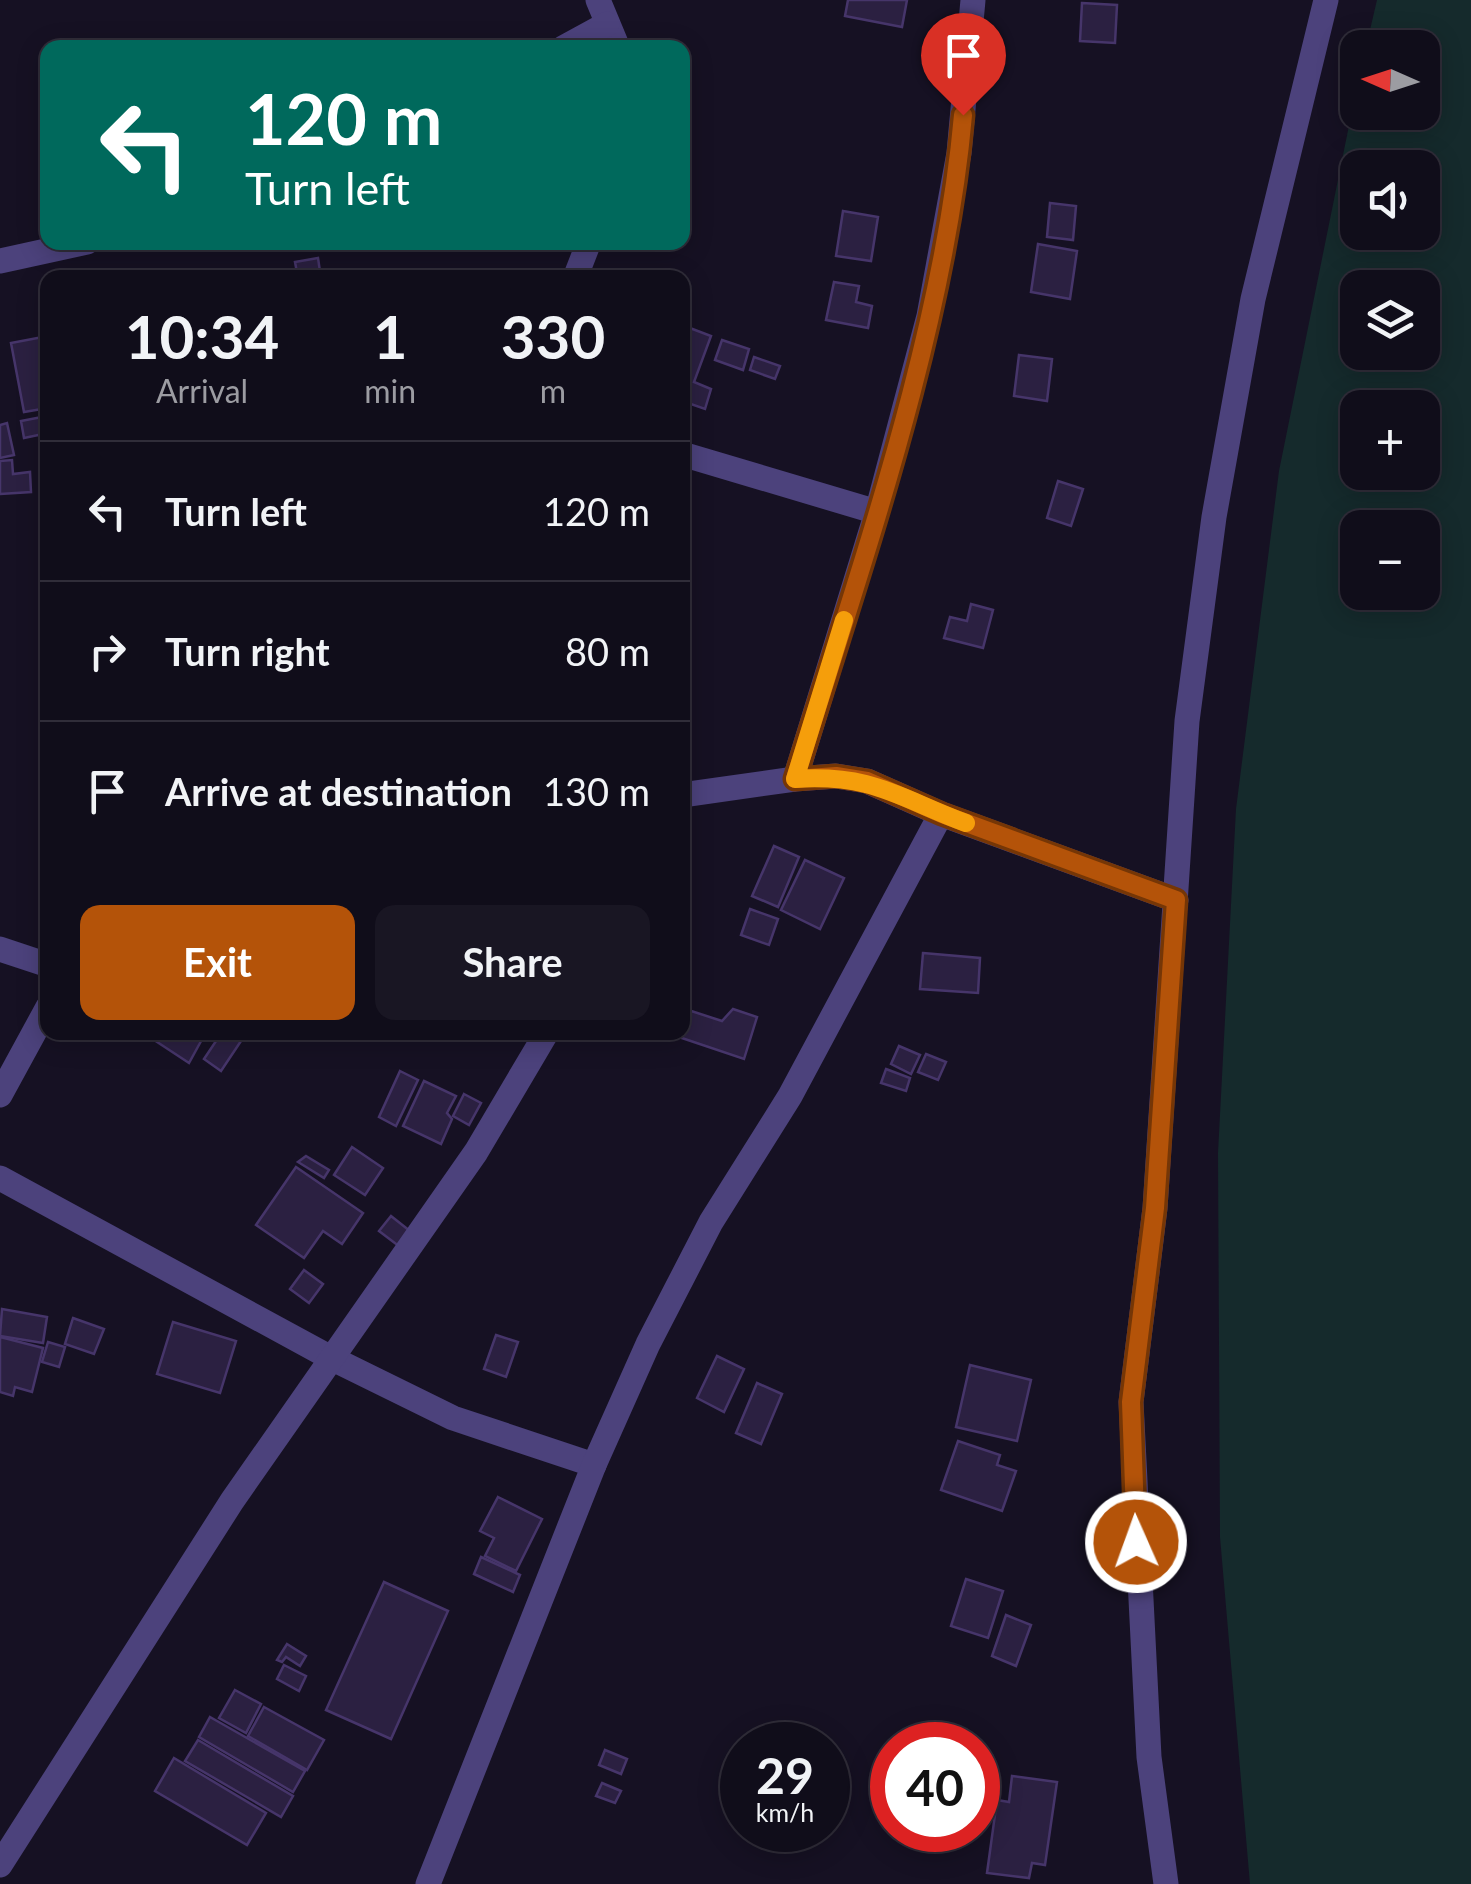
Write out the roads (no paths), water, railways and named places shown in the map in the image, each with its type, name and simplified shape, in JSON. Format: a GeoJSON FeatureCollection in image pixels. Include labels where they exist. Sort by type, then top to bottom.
{"type":"FeatureCollection","features":[{"type":"Feature","properties":{"kind":"street"},"geometry":{"type":"LineString","coordinates":[[795,779],[876,512],[929,316],[960,153],[973,0]]}},
{"type":"Feature","properties":{"kind":"street"},"geometry":{"type":"LineString","coordinates":[[1166,1884],[1146,1702],[1131,1402],[1155,1208],[1186,721],[1214,517],[1253,299],[1326,0]]}},
{"type":"Feature","properties":{"kind":"street"},"geometry":{"type":"LineString","coordinates":[[578,40],[608,24]]}},
{"type":"Feature","properties":{"kind":"street"},"geometry":{"type":"LineString","coordinates":[[0,261],[50,250]]}},
{"type":"Feature","properties":{"kind":"street"},"geometry":{"type":"LineString","coordinates":[[690,456],[876,512]]}},
{"type":"Feature","properties":{"kind":"street"},"geometry":{"type":"LineString","coordinates":[[690,793],[836,776],[867,781],[942,814],[1176,900]]}},
{"type":"Feature","properties":{"kind":"street"},"geometry":{"type":"LineString","coordinates":[[428,1884],[594,1466],[648,1344],[710,1222],[790,1096],[942,814]]}},
{"type":"Feature","properties":{"kind":"street"},"geometry":{"type":"LineString","coordinates":[[0,949],[40,962]]}},
{"type":"Feature","properties":{"kind":"street"},"geometry":{"type":"LineString","coordinates":[[0,1095],[40,1022]]}},
{"type":"Feature","properties":{"kind":"street"},"geometry":{"type":"LineString","coordinates":[[0,1865],[232,1501],[476,1152],[542,1040]]}},
{"type":"Feature","properties":{"kind":"street"},"geometry":{"type":"LineString","coordinates":[[0,1178],[331,1358],[453,1418],[594,1466]]}}]}
